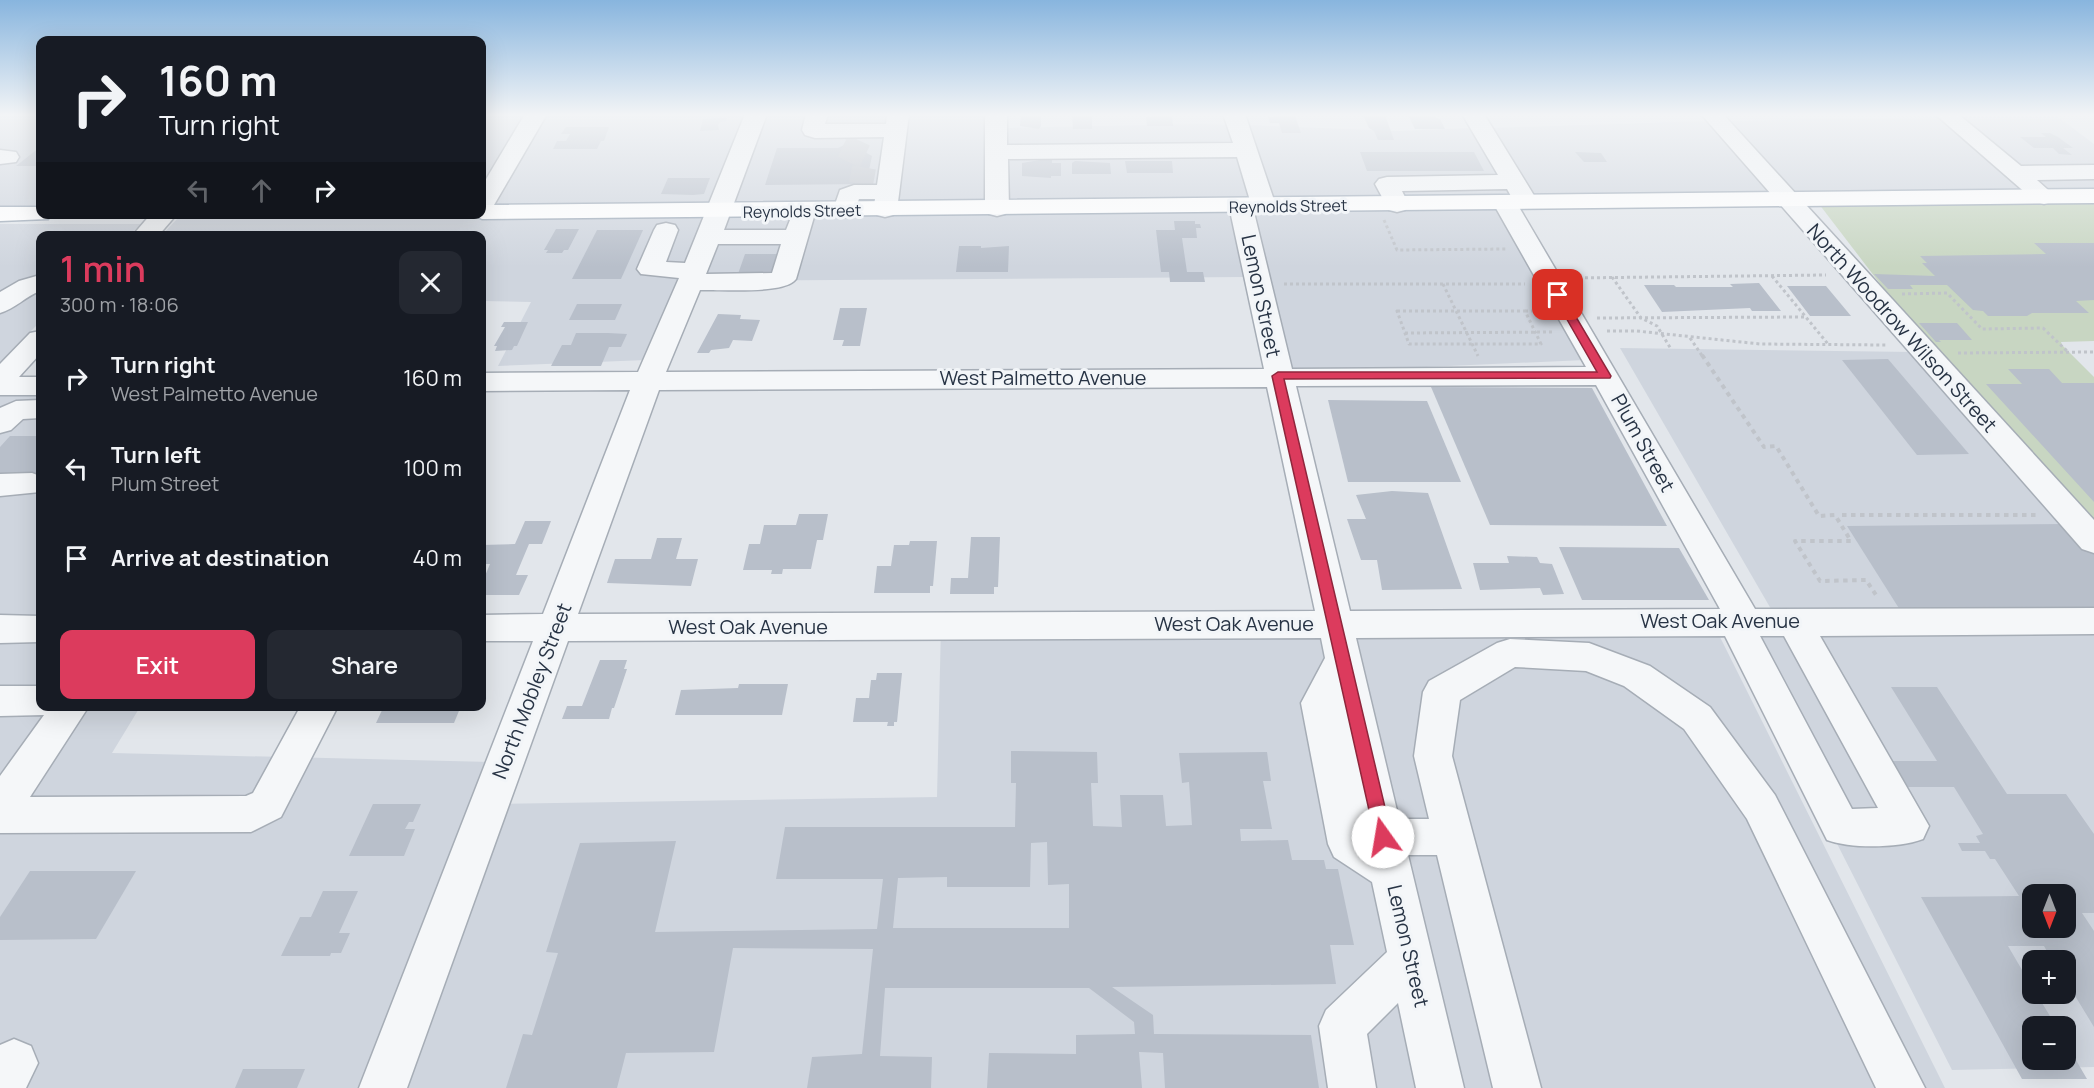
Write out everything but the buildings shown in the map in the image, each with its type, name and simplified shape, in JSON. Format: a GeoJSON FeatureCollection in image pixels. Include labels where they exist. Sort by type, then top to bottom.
{"type":"FeatureCollection","features":[{"type":"Feature","properties":{"kind":"main road","name":"Reynolds Street"},"geometry":{"type":"LineString","coordinates":[[486,213],[804,210],[855,196],[886,201],[997,209],[1253,206],[1389,210],[1507,198],[1787,199],[2094,196]]}},
{"type":"Feature","properties":{"kind":"main road"},"geometry":{"type":"LineString","coordinates":[[0,214],[36,214]]}},
{"type":"Feature","properties":{"kind":"street"},"geometry":{"type":"LineString","coordinates":[[486,198],[506,165]]}},
{"type":"Feature","properties":{"kind":"street","name":"North Mobley Street"},"geometry":{"type":"LineString","coordinates":[[383,1088],[648,381],[716,237],[720,211],[737,165]]}},
{"type":"Feature","properties":{"kind":"street"},"geometry":{"type":"LineString","coordinates":[[886,201],[891,165]]}},
{"type":"Feature","properties":{"kind":"street"},"geometry":{"type":"LineString","coordinates":[[996,165],[997,209]]}},
{"type":"Feature","properties":{"kind":"street","name":"Lemon Street"},"geometry":{"type":"LineString","coordinates":[[1248,165],[1278,376],[1339,641]]}},
{"type":"Feature","properties":{"kind":"street","name":"Plum Street"},"geometry":{"type":"LineString","coordinates":[[1494,165],[1507,198],[1548,278],[1605,376],[1739,621],[1841,827],[1909,826],[1794,621]]}},
{"type":"Feature","properties":{"kind":"street","name":"North Woodrow Wilson Street"},"geometry":{"type":"LineString","coordinates":[[1756,165],[2094,541]]}},
{"type":"Feature","properties":{"kind":"street"},"geometry":{"type":"LineString","coordinates":[[2006,165],[2044,197]]}},
{"type":"Feature","properties":{"kind":"street"},"geometry":{"type":"LineString","coordinates":[[2016,173],[2094,172]]}},
{"type":"Feature","properties":{"kind":"street"},"geometry":{"type":"LineString","coordinates":[[1389,210],[1387,183],[1469,183],[1507,198]]}},
{"type":"Feature","properties":{"kind":"street"},"geometry":{"type":"LineString","coordinates":[[1469,183],[1507,198]]}},
{"type":"Feature","properties":{"kind":"street"},"geometry":{"type":"LineString","coordinates":[[666,230],[650,269],[694,282],[779,281],[783,279],[804,210]]}},
{"type":"Feature","properties":{"kind":"street"},"geometry":{"type":"LineString","coordinates":[[149,231],[160,219]]}},
{"type":"Feature","properties":{"kind":"street"},"geometry":{"type":"LineString","coordinates":[[716,237],[796,237]]}},
{"type":"Feature","properties":{"kind":"street"},"geometry":{"type":"LineString","coordinates":[[0,305],[15,292],[36,284]]}},
{"type":"Feature","properties":{"kind":"street"},"geometry":{"type":"LineString","coordinates":[[0,380],[36,343]]}},
{"type":"Feature","properties":{"kind":"street","name":"West Palmetto Avenue"},"geometry":{"type":"LineString","coordinates":[[486,382],[1605,376]]}},
{"type":"Feature","properties":{"kind":"street"},"geometry":{"type":"LineString","coordinates":[[0,386],[36,386]]}},
{"type":"Feature","properties":{"kind":"street"},"geometry":{"type":"LineString","coordinates":[[0,423],[16,410],[36,409]]}},
{"type":"Feature","properties":{"kind":"street"},"geometry":{"type":"LineString","coordinates":[[0,484],[32,484]]}},
{"type":"Feature","properties":{"kind":"street","name":"West Oak Avenue"},"geometry":{"type":"LineString","coordinates":[[486,628],[1339,641],[1739,621],[2094,621]]}},
{"type":"Feature","properties":{"kind":"street"},"geometry":{"type":"LineString","coordinates":[[0,629],[36,629]]}},
{"type":"Feature","properties":{"kind":"street"},"geometry":{"type":"LineString","coordinates":[[1339,641],[1320,703],[1349,844],[1387,854],[1453,837]]}},
{"type":"Feature","properties":{"kind":"street"},"geometry":{"type":"LineString","coordinates":[[1517,1088],[1433,756],[1442,692],[1510,653],[1589,657],[1637,676],[1697,718],[1761,807],[1901,1088]]}},
{"type":"Feature","properties":{"kind":"street"},"geometry":{"type":"LineString","coordinates":[[0,701],[36,701]]}},
{"type":"Feature","properties":{"kind":"street"},"geometry":{"type":"LineString","coordinates":[[0,808],[68,711]]}},
{"type":"Feature","properties":{"kind":"street"},"geometry":{"type":"LineString","coordinates":[[0,815],[251,814],[267,806],[316,711]]}},
{"type":"Feature","properties":{"kind":"street","name":"Lemon Street"},"geometry":{"type":"LineString","coordinates":[[1387,854],[1440,1088]]}},
{"type":"Feature","properties":{"kind":"street"},"geometry":{"type":"LineString","coordinates":[[1352,1088],[1342,1026],[1411,960]]}},
{"type":"Feature","properties":{"kind":"path"},"geometry":{"type":"LineString","coordinates":[[1389,210],[1397,250],[1514,249]]}},
{"type":"Feature","properties":{"kind":"path"},"geometry":{"type":"LineString","coordinates":[[1282,284],[1532,284],[1529,278],[1869,274],[1888,294],[1947,293],[1982,329],[2043,328],[2068,352]]}},
{"type":"Feature","properties":{"kind":"path"},"geometry":{"type":"LineString","coordinates":[[1772,276],[1828,345]]}},
{"type":"Feature","properties":{"kind":"path"},"geometry":{"type":"LineString","coordinates":[[1612,277],[1641,318],[1657,326],[1671,349]]}},
{"type":"Feature","properties":{"kind":"path"},"geometry":{"type":"LineString","coordinates":[[1443,284],[1488,376]]}},
{"type":"Feature","properties":{"kind":"path"},"geometry":{"type":"LineString","coordinates":[[1525,311],[1541,344],[1409,344],[1397,311],[1525,311],[1574,322],[1637,331],[1760,344],[1934,345],[1941,353],[2094,352]]}},
{"type":"Feature","properties":{"kind":"path"},"geometry":{"type":"LineString","coordinates":[[1405,333],[1535,332],[1595,318],[1806,317]]}},
{"type":"Feature","properties":{"kind":"path"},"geometry":{"type":"LineString","coordinates":[[1689,338],[1764,447],[1776,446],[1819,516],[1835,515],[1851,541],[1795,541],[1820,581],[1866,580],[1879,600]]}},
{"type":"Feature","properties":{"kind":"path"},"geometry":{"type":"LineString","coordinates":[[1842,515],[2070,515]]}},
{"type":"Feature","properties":{"kind":"shaded area"},"geometry":{"type":"Polygon","coordinates":[[[0,165],[36,165],[36,208],[0,208],[0,165]]]}},
{"type":"Feature","properties":{"kind":"shaded area"},"geometry":{"type":"Polygon","coordinates":[[[486,165],[497,165],[486,183],[486,165]]]}},
{"type":"Feature","properties":{"kind":"shaded area"},"geometry":{"type":"Polygon","coordinates":[[[514,165],[728,165],[713,206],[489,207],[514,165]]]}},
{"type":"Feature","properties":{"kind":"shaded area"},"geometry":{"type":"Polygon","coordinates":[[[746,165],[988,165],[988,204],[731,206],[746,165]]]}},
{"type":"Feature","properties":{"kind":"shaded area"},"geometry":{"type":"Polygon","coordinates":[[[1005,165],[1242,165],[1253,201],[1006,203],[1005,165]]]}},
{"type":"Feature","properties":{"kind":"shaded area"},"geometry":{"type":"Polygon","coordinates":[[[1260,165],[1495,165],[1514,198],[1272,201],[1260,165]]]}},
{"type":"Feature","properties":{"kind":"shaded area"},"geometry":{"type":"Polygon","coordinates":[[[1512,165],[1747,165],[1773,194],[1532,197],[1512,165]]]}},
{"type":"Feature","properties":{"kind":"shaded area"},"geometry":{"type":"Polygon","coordinates":[[[1765,165],[1997,165],[2029,192],[1791,194],[1765,165]]]}},
{"type":"Feature","properties":{"kind":"shaded area"},"geometry":{"type":"Polygon","coordinates":[[[2014,165],[2094,165],[2094,191],[2047,192],[2014,165]]]}},
{"type":"Feature","properties":{"kind":"shaded area"},"geometry":{"type":"Polygon","coordinates":[[[1503,208],[1585,360],[1314,372],[1313,368],[1287,368],[1252,212],[1503,208]]]}},
{"type":"Feature","properties":{"kind":"shaded area"},"geometry":{"type":"Polygon","coordinates":[[[1233,212],[1264,368],[1243,277],[700,281],[727,217],[1233,212]]]}},
{"type":"Feature","properties":{"kind":"shaded area"},"geometry":{"type":"Polygon","coordinates":[[[708,217],[646,360],[498,366],[531,302],[486,301],[486,231],[166,231],[177,219],[708,217]]]}},
{"type":"Feature","properties":{"kind":"shaded area"},"geometry":{"type":"Polygon","coordinates":[[[0,224],[141,224],[133,231],[36,231],[36,326],[0,362],[0,224]]]}},
{"type":"Feature","properties":{"kind":"shaded area"},"geometry":{"type":"Polygon","coordinates":[[[1620,348],[1913,352],[2094,555],[2094,609],[1771,609],[1620,348]]]}},
{"type":"Feature","properties":{"kind":"shaded area"},"geometry":{"type":"Polygon","coordinates":[[[0,394],[36,394],[36,617],[0,617],[0,394]]]}},
{"type":"Feature","properties":{"kind":"shaded area"},"geometry":{"type":"Polygon","coordinates":[[[1712,621],[1945,1088],[383,1088],[490,804],[937,797],[941,626],[1712,621]]]}},
{"type":"Feature","properties":{"kind":"shaded area"},"geometry":{"type":"Polygon","coordinates":[[[1730,633],[2094,633],[2094,1067],[2076,1067],[2076,1016],[2022,1016],[2022,1069],[1952,1070],[1730,633]]]}},
{"type":"Feature","properties":{"kind":"shaded area"},"geometry":{"type":"Polygon","coordinates":[[[0,641],[36,641],[36,711],[138,711],[112,753],[491,762],[364,1088],[0,1088],[0,641]]]}},
{"type":"Feature","properties":{"kind":"green space"},"geometry":{"type":"Polygon","coordinates":[[[2094,202],[2094,341],[2061,342],[2094,377],[2094,527],[1917,332],[1819,204],[2094,202]]]}},
{"type":"Feature","properties":{"kind":"tunnel"},"geometry":{"type":"LineString","coordinates":[[861,184],[865,165]]}},
{"type":"Feature","properties":{"kind":"route"},"geometry":{"type":"LineString","coordinates":[[1383,837],[1278,376],[1605,376],[1558,295]]}}]}
